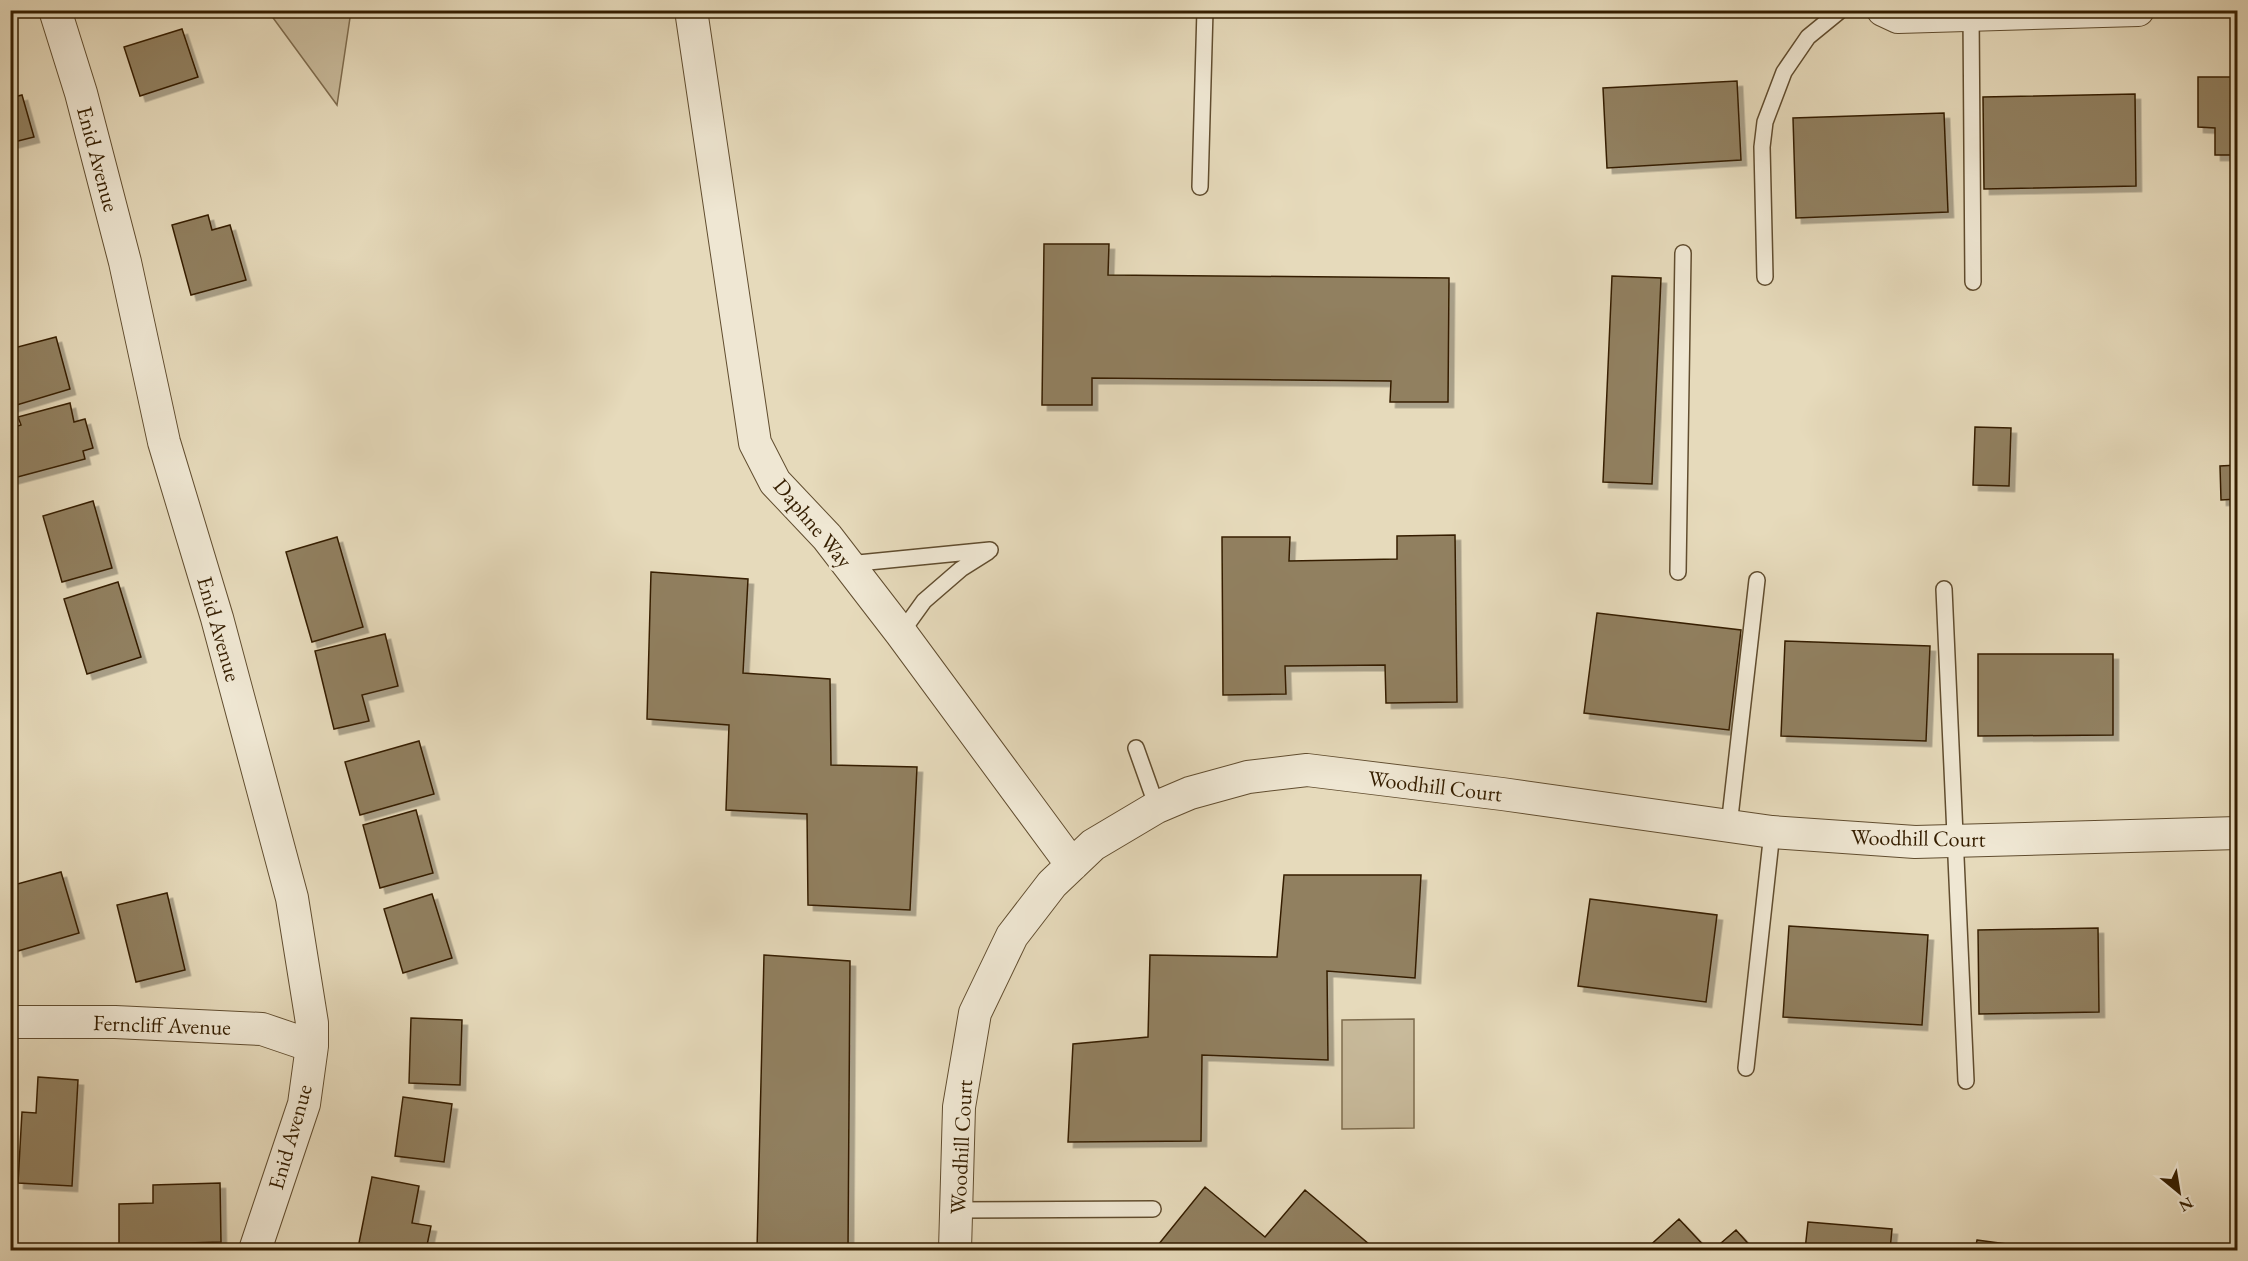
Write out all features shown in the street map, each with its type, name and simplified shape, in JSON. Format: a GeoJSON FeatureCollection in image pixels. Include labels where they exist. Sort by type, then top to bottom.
{"type":"FeatureCollection","features":[{"type":"Feature","properties":{"kind":"street","name":"Enid Avenue"},"geometry":{"type":"LineString","coordinates":[[55,10],[81,93],[125,262],[164,442],[217,618],[292,898],[312,1023],[312,1046],[304,1104],[255,1251]]}},
{"type":"Feature","properties":{"kind":"street","name":"Daphne Way"},"geometry":{"type":"LineString","coordinates":[[691,10],[755,443],[775,482],[827,537],[902,633],[1072,865]]}},
{"type":"Feature","properties":{"kind":"street"},"geometry":{"type":"LineString","coordinates":[[1883,10],[1898,17],[1971,13],[2138,10]]}},
{"type":"Feature","properties":{"kind":"street","name":"Woodhill Court"},"geometry":{"type":"LineString","coordinates":[[956,1251],[959,1107],[975,1013],[1012,936],[1052,884],[1093,845],[1157,807],[1190,793],[1248,777],[1307,770],[1502,794],[1772,832],[1915,842],[2238,833]]}},
{"type":"Feature","properties":{"kind":"street","name":"Ferncliff Avenue"},"geometry":{"type":"LineString","coordinates":[[10,1022],[115,1022],[262,1029],[312,1046]]}},
{"type":"Feature","properties":{"kind":"lane"},"geometry":{"type":"LineString","coordinates":[[1200,187],[1205,10]]}},
{"type":"Feature","properties":{"kind":"lane"},"geometry":{"type":"LineString","coordinates":[[1764,277],[1762,147],[1765,122],[1784,72],[1808,37],[1841,10]]}},
{"type":"Feature","properties":{"kind":"lane"},"geometry":{"type":"LineString","coordinates":[[1971,13],[1973,282]]}},
{"type":"Feature","properties":{"kind":"lane"},"geometry":{"type":"LineString","coordinates":[[1678,572],[1683,253]]}},
{"type":"Feature","properties":{"kind":"lane"},"geometry":{"type":"LineString","coordinates":[[848,564],[990,550],[961,569],[924,601],[902,633]]}},
{"type":"Feature","properties":{"kind":"lane"},"geometry":{"type":"LineString","coordinates":[[1729,826],[1757,580]]}},
{"type":"Feature","properties":{"kind":"lane"},"geometry":{"type":"LineString","coordinates":[[1944,589],[1966,1081]]}},
{"type":"Feature","properties":{"kind":"lane"},"geometry":{"type":"LineString","coordinates":[[1136,748],[1157,807]]}},
{"type":"Feature","properties":{"kind":"lane"},"geometry":{"type":"LineString","coordinates":[[1746,1068],[1772,832]]}},
{"type":"Feature","properties":{"kind":"lane"},"geometry":{"type":"LineString","coordinates":[[957,1210],[1153,1209]]}},
{"type":"Feature","properties":{"kind":"shaded area"},"geometry":{"type":"Polygon","coordinates":[[[268,11],[351,11],[337,105],[268,11]]]}},
{"type":"Feature","properties":{"kind":"shaded area"},"geometry":{"type":"Polygon","coordinates":[[[1414,1019],[1414,1128],[1342,1129],[1342,1020],[1414,1019]]]}},
{"type":"Feature","properties":{"kind":"building"},"geometry":{"type":"Polygon","coordinates":[[[182,29],[198,77],[140,96],[124,47],[182,29]]]}},
{"type":"Feature","properties":{"kind":"building"},"geometry":{"type":"Polygon","coordinates":[[[2198,77],[2238,77],[2238,155],[2215,155],[2215,128],[2198,127],[2198,77]]]}},
{"type":"Feature","properties":{"kind":"building"},"geometry":{"type":"Polygon","coordinates":[[[1737,81],[1741,160],[1607,168],[1603,88],[1737,81]]]}},
{"type":"Feature","properties":{"kind":"building"},"geometry":{"type":"Polygon","coordinates":[[[2135,94],[2136,186],[1984,189],[1983,97],[2135,94]]]}},
{"type":"Feature","properties":{"kind":"building"},"geometry":{"type":"Polygon","coordinates":[[[22,95],[34,137],[10,143],[10,98],[22,95]]]}},
{"type":"Feature","properties":{"kind":"building"},"geometry":{"type":"Polygon","coordinates":[[[1944,113],[1948,212],[1796,218],[1793,118],[1944,113]]]}},
{"type":"Feature","properties":{"kind":"building"},"geometry":{"type":"Polygon","coordinates":[[[208,215],[212,230],[230,225],[246,280],[191,295],[172,225],[208,215]]]}},
{"type":"Feature","properties":{"kind":"building"},"geometry":{"type":"Polygon","coordinates":[[[1044,244],[1109,244],[1108,275],[1449,278],[1448,402],[1390,402],[1391,381],[1092,378],[1092,405],[1042,405],[1044,244]]]}},
{"type":"Feature","properties":{"kind":"building"},"geometry":{"type":"Polygon","coordinates":[[[1612,276],[1661,278],[1652,484],[1603,482],[1612,276]]]}},
{"type":"Feature","properties":{"kind":"building"},"geometry":{"type":"Polygon","coordinates":[[[56,337],[70,389],[10,407],[10,349],[56,337]]]}},
{"type":"Feature","properties":{"kind":"building"},"geometry":{"type":"Polygon","coordinates":[[[70,403],[74,422],[85,419],[93,448],[83,451],[85,459],[10,479],[10,428],[21,425],[18,417],[70,403]]]}},
{"type":"Feature","properties":{"kind":"building"},"geometry":{"type":"Polygon","coordinates":[[[1975,427],[2011,428],[2009,486],[1973,485],[1975,427]]]}},
{"type":"Feature","properties":{"kind":"building"},"geometry":{"type":"Polygon","coordinates":[[[2238,465],[2238,499],[2221,500],[2220,466],[2238,465]]]}},
{"type":"Feature","properties":{"kind":"building"},"geometry":{"type":"Polygon","coordinates":[[[93,501],[112,568],[62,582],[43,516],[93,501]]]}},
{"type":"Feature","properties":{"kind":"building"},"geometry":{"type":"Polygon","coordinates":[[[1455,535],[1457,702],[1386,703],[1385,665],[1285,666],[1286,694],[1223,695],[1222,537],[1290,537],[1289,561],[1397,559],[1397,536],[1455,535]]]}},
{"type":"Feature","properties":{"kind":"building"},"geometry":{"type":"Polygon","coordinates":[[[337,537],[363,627],[312,642],[286,552],[337,537]]]}},
{"type":"Feature","properties":{"kind":"building"},"geometry":{"type":"Polygon","coordinates":[[[651,572],[748,579],[743,673],[830,679],[831,765],[917,767],[910,910],[808,905],[807,814],[726,810],[729,725],[647,719],[651,572]]]}},
{"type":"Feature","properties":{"kind":"building"},"geometry":{"type":"Polygon","coordinates":[[[118,582],[141,657],[87,674],[64,599],[118,582]]]}},
{"type":"Feature","properties":{"kind":"building"},"geometry":{"type":"Polygon","coordinates":[[[1597,613],[1741,630],[1729,730],[1584,713],[1597,613]]]}},
{"type":"Feature","properties":{"kind":"building"},"geometry":{"type":"Polygon","coordinates":[[[385,634],[398,686],[362,695],[369,721],[334,729],[315,651],[385,634]]]}},
{"type":"Feature","properties":{"kind":"building"},"geometry":{"type":"Polygon","coordinates":[[[1785,641],[1930,646],[1926,741],[1781,736],[1785,641]]]}},
{"type":"Feature","properties":{"kind":"building"},"geometry":{"type":"Polygon","coordinates":[[[1978,654],[2113,654],[2113,735],[1978,736],[1978,654]]]}},
{"type":"Feature","properties":{"kind":"building"},"geometry":{"type":"Polygon","coordinates":[[[419,741],[434,794],[360,815],[345,762],[419,741]]]}},
{"type":"Feature","properties":{"kind":"building"},"geometry":{"type":"Polygon","coordinates":[[[416,810],[433,873],[380,888],[363,825],[416,810]]]}},
{"type":"Feature","properties":{"kind":"building"},"geometry":{"type":"Polygon","coordinates":[[[61,872],[79,933],[18,951],[10,925],[10,886],[61,872]]]}},
{"type":"Feature","properties":{"kind":"building"},"geometry":{"type":"Polygon","coordinates":[[[1284,875],[1421,875],[1415,978],[1327,971],[1328,1060],[1202,1055],[1201,1141],[1068,1142],[1073,1044],[1148,1037],[1150,955],[1277,957],[1284,875]]]}},
{"type":"Feature","properties":{"kind":"building"},"geometry":{"type":"Polygon","coordinates":[[[167,893],[185,970],[136,982],[117,905],[167,893]]]}},
{"type":"Feature","properties":{"kind":"building"},"geometry":{"type":"Polygon","coordinates":[[[432,894],[452,958],[403,973],[384,909],[432,894]]]}},
{"type":"Feature","properties":{"kind":"building"},"geometry":{"type":"Polygon","coordinates":[[[1590,899],[1717,915],[1706,1002],[1578,986],[1590,899]]]}},
{"type":"Feature","properties":{"kind":"building"},"geometry":{"type":"Polygon","coordinates":[[[1789,926],[1928,935],[1922,1025],[1783,1017],[1789,926]]]}},
{"type":"Feature","properties":{"kind":"building"},"geometry":{"type":"Polygon","coordinates":[[[2098,928],[2099,1012],[1979,1014],[1978,930],[2098,928]]]}},
{"type":"Feature","properties":{"kind":"building"},"geometry":{"type":"Polygon","coordinates":[[[764,955],[850,961],[848,1250],[757,1250],[764,955]]]}},
{"type":"Feature","properties":{"kind":"building"},"geometry":{"type":"Polygon","coordinates":[[[411,1018],[462,1020],[460,1085],[409,1083],[411,1018]]]}},
{"type":"Feature","properties":{"kind":"building"},"geometry":{"type":"Polygon","coordinates":[[[38,1077],[78,1080],[72,1186],[18,1183],[22,1112],[36,1113],[38,1077]]]}},
{"type":"Feature","properties":{"kind":"building"},"geometry":{"type":"Polygon","coordinates":[[[403,1097],[452,1104],[444,1162],[395,1156],[403,1097]]]}},
{"type":"Feature","properties":{"kind":"building"},"geometry":{"type":"Polygon","coordinates":[[[372,1177],[419,1186],[412,1223],[431,1226],[426,1250],[398,1250],[359,1243],[372,1177]]]}},
{"type":"Feature","properties":{"kind":"building"},"geometry":{"type":"Polygon","coordinates":[[[220,1183],[221,1242],[119,1245],[119,1204],[153,1203],[153,1185],[220,1183]]]}},
{"type":"Feature","properties":{"kind":"building"},"geometry":{"type":"Polygon","coordinates":[[[1205,1187],[1265,1237],[1305,1190],[1376,1250],[1154,1250],[1205,1187]]]}},
{"type":"Feature","properties":{"kind":"building"},"geometry":{"type":"Polygon","coordinates":[[[1679,1219],[1708,1250],[1645,1250],[1679,1219]]]}},
{"type":"Feature","properties":{"kind":"building"},"geometry":{"type":"Polygon","coordinates":[[[1808,1222],[1892,1229],[1890,1250],[1805,1250],[1808,1222]]]}},
{"type":"Feature","properties":{"kind":"building"},"geometry":{"type":"Polygon","coordinates":[[[1736,1230],[1754,1250],[1713,1250],[1736,1230]]]}},
{"type":"Feature","properties":{"kind":"building"},"geometry":{"type":"Polygon","coordinates":[[[1977,1240],[2021,1246],[2020,1250],[1975,1250],[1977,1240]]]}}]}
